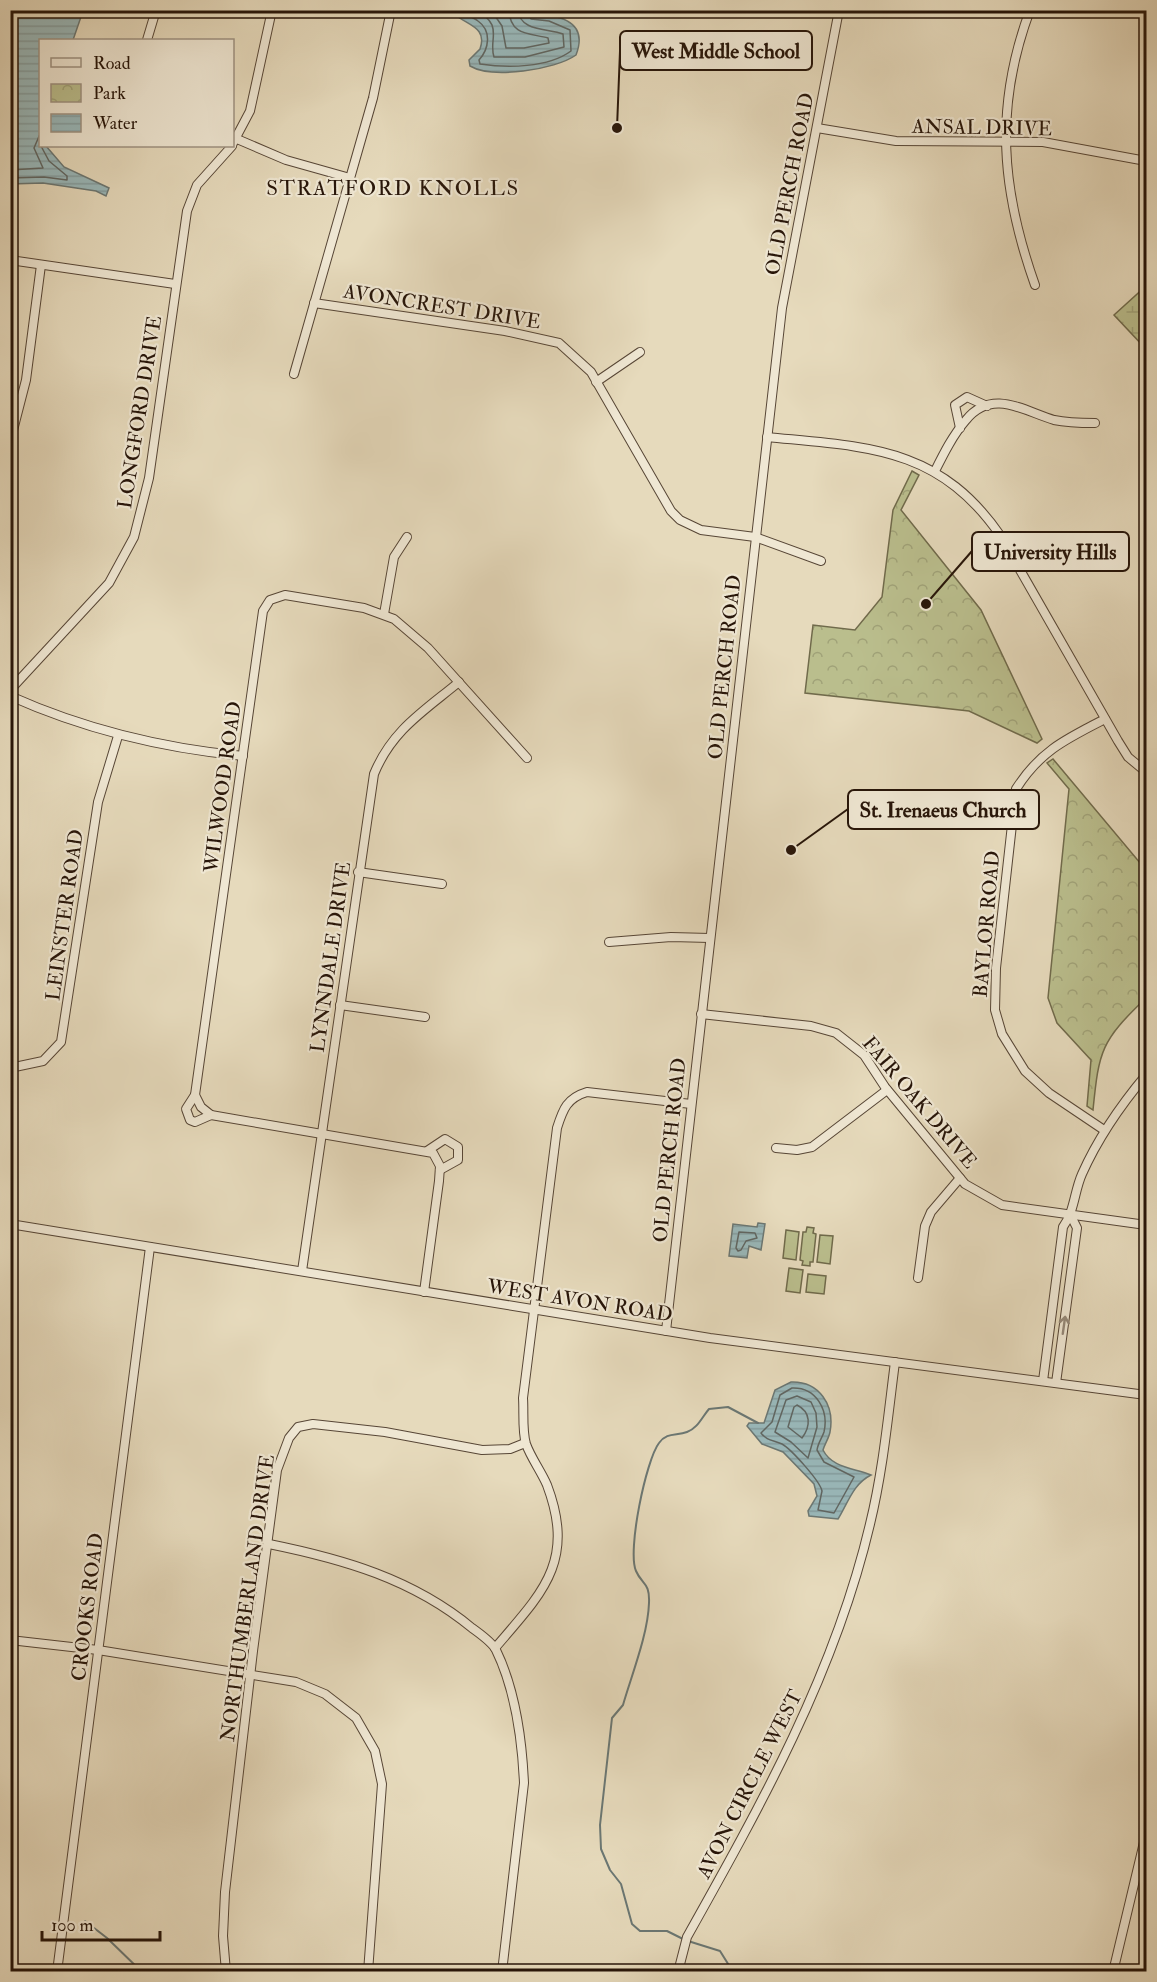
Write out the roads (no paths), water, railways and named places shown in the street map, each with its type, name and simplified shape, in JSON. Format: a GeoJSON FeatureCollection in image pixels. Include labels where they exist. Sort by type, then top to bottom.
{"type":"FeatureCollection","features":[{"type":"Feature","properties":{"kind":"street"},"geometry":{"type":"LineString","coordinates":[[147,39],[156,10]]}},
{"type":"Feature","properties":{"kind":"street","name":"LONGFORD DRIVE"},"geometry":{"type":"LineString","coordinates":[[234,143],[256,90],[272,10]]}},
{"type":"Feature","properties":{"kind":"street"},"geometry":{"type":"LineString","coordinates":[[294,374],[373,98],[391,10]]}},
{"type":"Feature","properties":{"kind":"street","name":"OLD PERCH ROAD"},"geometry":{"type":"LineString","coordinates":[[666,1330],[782,308],[839,10]]}},
{"type":"Feature","properties":{"kind":"street"},"geometry":{"type":"LineString","coordinates":[[1030,10],[1014,60],[1009,89],[1006,141],[1009,191],[1014,217],[1035,285]]}},
{"type":"Feature","properties":{"kind":"street","name":"ANSAL DRIVE"},"geometry":{"type":"LineString","coordinates":[[817,128],[896,141],[1043,142],[1146,161]]}},
{"type":"Feature","properties":{"kind":"street"},"geometry":{"type":"LineString","coordinates":[[234,143],[350,178]]}},
{"type":"Feature","properties":{"kind":"street","name":"LONGFORD DRIVE"},"geometry":{"type":"LineString","coordinates":[[10,690],[109,584],[134,537],[148,478],[187,211],[192,194],[231,147]]}},
{"type":"Feature","properties":{"kind":"street"},"geometry":{"type":"LineString","coordinates":[[10,260],[176,284]]}},
{"type":"Feature","properties":{"kind":"street"},"geometry":{"type":"LineString","coordinates":[[10,442],[26,380],[41,265]]}},
{"type":"Feature","properties":{"kind":"street","name":"AVONCREST DRIVE"},"geometry":{"type":"LineString","coordinates":[[314,303],[537,336],[559,343],[573,353],[591,372],[671,511],[680,520],[701,530],[755,537],[821,561]]}},
{"type":"Feature","properties":{"kind":"street"},"geometry":{"type":"LineString","coordinates":[[596,382],[640,352]]}},
{"type":"Feature","properties":{"kind":"street"},"geometry":{"type":"LineString","coordinates":[[960,428],[955,405],[967,397],[987,406]]}},
{"type":"Feature","properties":{"kind":"street"},"geometry":{"type":"LineString","coordinates":[[934,471],[967,418],[987,406],[1009,402],[1054,420],[1095,423]]}},
{"type":"Feature","properties":{"kind":"street"},"geometry":{"type":"LineString","coordinates":[[767,437],[861,448],[902,457],[934,471],[958,487],[981,508],[1000,535],[1128,757],[1146,771]]}},
{"type":"Feature","properties":{"kind":"street"},"geometry":{"type":"LineString","coordinates":[[384,614],[394,557],[407,537]]}},
{"type":"Feature","properties":{"kind":"street","name":"WILWOOD ROAD"},"geometry":{"type":"LineString","coordinates":[[440,1170],[458,1160],[458,1147],[446,1139],[427,1151],[211,1114],[195,1122],[190,1120],[186,1110],[195,1095],[263,611],[270,600],[285,595],[364,608],[384,614],[415,635],[527,758]]}},
{"type":"Feature","properties":{"kind":"street","name":"LYNNDALE DRIVE"},"geometry":{"type":"LineString","coordinates":[[302,1271],[374,774],[387,746],[400,731],[459,682]]}},
{"type":"Feature","properties":{"kind":"street"},"geometry":{"type":"LineString","coordinates":[[10,696],[58,717],[118,736],[171,748],[243,756]]}},
{"type":"Feature","properties":{"kind":"street","name":"BAYLOR ROAD"},"geometry":{"type":"LineString","coordinates":[[1104,1130],[1050,1093],[1026,1071],[1002,1034],[994,993],[1016,789],[1029,768],[1041,756],[1105,719]]}},
{"type":"Feature","properties":{"kind":"street","name":"LEINSTER ROAD"},"geometry":{"type":"LineString","coordinates":[[10,1068],[43,1061],[61,1042],[98,802],[118,736]]}},
{"type":"Feature","properties":{"kind":"street"},"geometry":{"type":"LineString","coordinates":[[358,872],[442,884]]}},
{"type":"Feature","properties":{"kind":"street"},"geometry":{"type":"LineString","coordinates":[[609,942],[671,937],[710,938]]}},
{"type":"Feature","properties":{"kind":"street"},"geometry":{"type":"LineString","coordinates":[[340,1005],[425,1017]]}},
{"type":"Feature","properties":{"kind":"street","name":"FAIR OAK DRIVE"},"geometry":{"type":"LineString","coordinates":[[701,1014],[826,1029],[864,1055],[887,1090],[960,1178],[1002,1205],[1146,1225]]}},
{"type":"Feature","properties":{"kind":"street"},"geometry":{"type":"LineString","coordinates":[[1043,1381],[1063,1227],[1071,1216],[1080,1177],[1104,1130],[1146,1075]]}},
{"type":"Feature","properties":{"kind":"street"},"geometry":{"type":"LineString","coordinates":[[776,1148],[797,1150],[812,1147],[887,1090]]}},
{"type":"Feature","properties":{"kind":"street"},"geometry":{"type":"LineString","coordinates":[[495,1648],[546,1585],[556,1562],[559,1542],[547,1486],[525,1443],[523,1398],[557,1128],[563,1108],[572,1097],[587,1092],[691,1104]]}},
{"type":"Feature","properties":{"kind":"street"},"geometry":{"type":"LineString","coordinates":[[195,1095],[201,1107],[211,1114]]}},
{"type":"Feature","properties":{"kind":"street"},"geometry":{"type":"LineString","coordinates":[[424,1292],[440,1170],[438,1158],[434,1153],[427,1151]]}},
{"type":"Feature","properties":{"kind":"street"},"geometry":{"type":"LineString","coordinates":[[918,1278],[925,1226],[931,1212],[960,1178]]}},
{"type":"Feature","properties":{"kind":"street"},"geometry":{"type":"LineString","coordinates":[[1056,1383],[1077,1228],[1071,1216]]}},
{"type":"Feature","properties":{"kind":"street","name":"WEST AVON ROAD"},"geometry":{"type":"LineString","coordinates":[[10,1224],[666,1330],[1146,1395]]}},
{"type":"Feature","properties":{"kind":"street","name":"CROOKS ROAD"},"geometry":{"type":"LineString","coordinates":[[57,1971],[150,1247]]}},
{"type":"Feature","properties":{"kind":"street","name":"AVON CIRCLE WEST"},"geometry":{"type":"LineString","coordinates":[[678,1971],[687,1937],[790,1749],[832,1648],[870,1524],[895,1362]]}},
{"type":"Feature","properties":{"kind":"street","name":"NORTHUMBERLAND DRIVE"},"geometry":{"type":"LineString","coordinates":[[226,1971],[223,1936],[225,1892],[279,1461],[289,1438],[298,1427],[313,1424],[482,1450],[510,1449],[525,1443]]}},
{"type":"Feature","properties":{"kind":"street"},"geometry":{"type":"LineString","coordinates":[[269,1544],[365,1567],[412,1587],[454,1613],[495,1648],[506,1677],[515,1714],[524,1775],[521,1824],[502,1971]]}},
{"type":"Feature","properties":{"kind":"street"},"geometry":{"type":"LineString","coordinates":[[10,1640],[98,1650],[296,1682],[325,1694],[356,1718],[375,1751],[382,1784],[368,1971]]}},
{"type":"Feature","properties":{"kind":"street"},"geometry":{"type":"LineString","coordinates":[[1113,1971],[1146,1834]]}},
{"type":"Feature","properties":{"kind":"water"},"geometry":{"type":"Polygon","coordinates":[[[10,11],[83,11],[73,39],[39,39],[39,147],[47,147],[64,167],[109,188],[106,196],[96,191],[43,183],[11,184],[10,11]]]}},
{"type":"Feature","properties":{"kind":"water"},"geometry":{"type":"Polygon","coordinates":[[[457,11],[512,11],[549,15],[570,23],[577,30],[579,41],[576,55],[554,65],[523,71],[493,72],[470,66],[469,60],[480,49],[482,42],[480,32],[458,17],[457,11]]]}},
{"type":"Feature","properties":{"kind":"water"},"geometry":{"type":"Polygon","coordinates":[[[758,1223],[765,1224],[761,1250],[749,1246],[747,1258],[729,1256],[733,1224],[757,1227],[758,1223]]]}},
{"type":"Feature","properties":{"kind":"water"},"geometry":{"type":"Polygon","coordinates":[[[791,1382],[801,1383],[817,1390],[827,1404],[831,1422],[823,1450],[827,1456],[844,1467],[871,1475],[855,1489],[838,1519],[809,1516],[808,1511],[817,1496],[814,1484],[783,1452],[762,1444],[747,1426],[749,1423],[764,1423],[775,1390],[791,1382]]]}},
{"type":"Feature","properties":{"kind":"waterway"},"geometry":{"type":"LineString","coordinates":[[683,1939],[667,1931],[640,1931],[632,1924],[621,1884],[610,1870],[601,1849],[600,1825],[612,1718],[623,1705],[643,1641],[648,1615],[648,1591],[638,1576],[634,1560],[636,1526],[649,1467],[662,1440],[668,1436],[691,1430],[709,1409],[728,1407],[758,1423]]}},
{"type":"Feature","properties":{"kind":"waterway"},"geometry":{"type":"LineString","coordinates":[[85,1921],[107,1938],[142,1972]]}},
{"type":"Feature","properties":{"kind":"waterway"},"geometry":{"type":"LineString","coordinates":[[688,1941],[720,1951],[730,1967],[743,1965],[752,1972]]}},
{"type":"Feature","properties":{"kind":"place","name":"West Middle School"},"geometry":{"type":"Point","coordinates":[617,128]}},
{"type":"Feature","properties":{"kind":"place","name":"University Hills"},"geometry":{"type":"Point","coordinates":[926,604]}},
{"type":"Feature","properties":{"kind":"place","name":"St. Irenaeus Church"},"geometry":{"type":"Point","coordinates":[791,850]}},
{"type":"Feature","properties":{"kind":"district","name":"STRATFORD KNOLLS"},"geometry":{"type":"Point","coordinates":[393,188]}}]}
